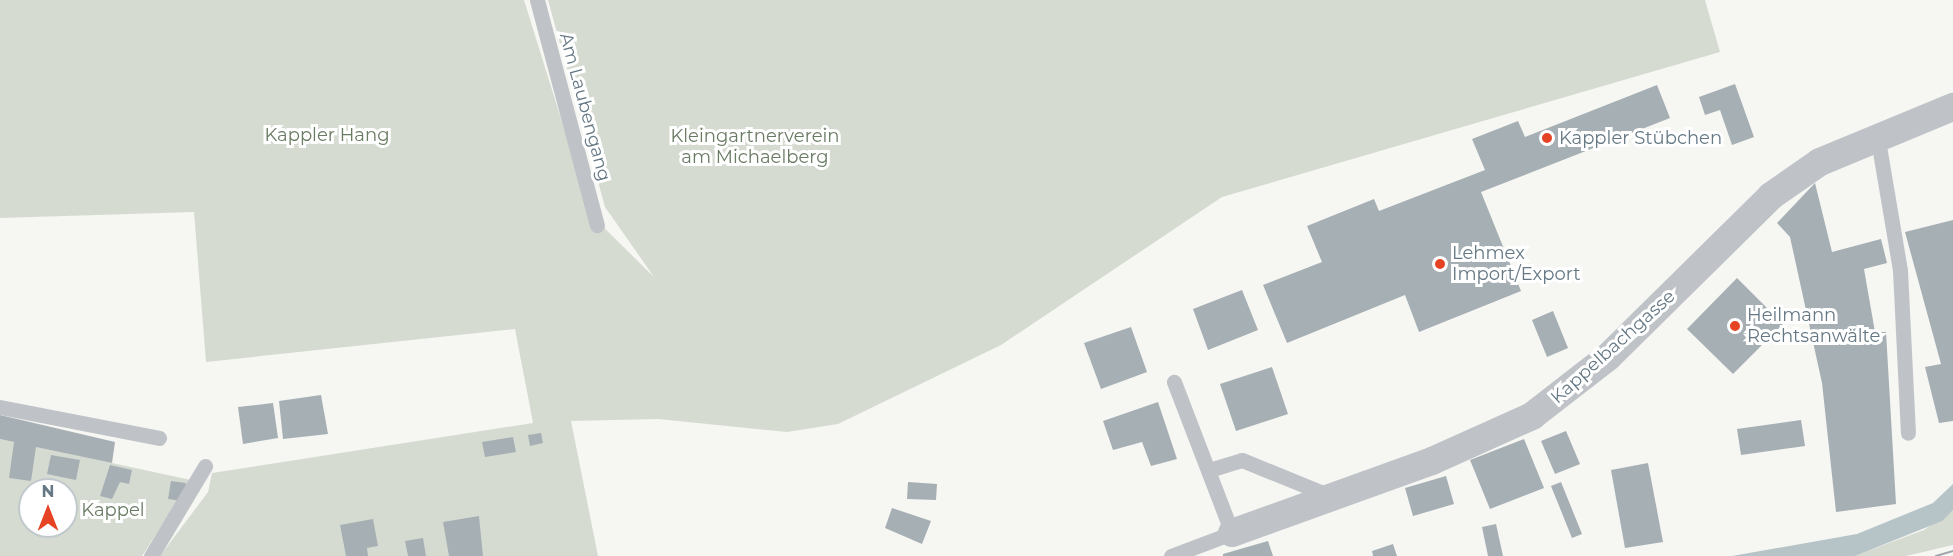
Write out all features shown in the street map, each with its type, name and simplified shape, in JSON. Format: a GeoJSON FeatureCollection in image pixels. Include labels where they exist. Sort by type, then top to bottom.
{"type":"FeatureCollection","features":[{"type":"Feature","properties":{"kind":"street","name":"Kappelbachgasse"},"geometry":{"type":"LineString","coordinates":[[1232,533],[1336,498],[1501,434],[1558,400],[1771,196],[1820,162],[1878,140],[1953,107]]}},
{"type":"Feature","properties":{"kind":"lane","name":"Am Laubengang"},"geometry":{"type":"LineString","coordinates":[[537,0],[597,225]]}},
{"type":"Feature","properties":{"kind":"lane"},"geometry":{"type":"LineString","coordinates":[[1878,140],[1900,270],[1908,433]]}},
{"type":"Feature","properties":{"kind":"lane"},"geometry":{"type":"LineString","coordinates":[[1174,382],[1232,533]]}},
{"type":"Feature","properties":{"kind":"lane"},"geometry":{"type":"LineString","coordinates":[[0,407],[159,438]]}},
{"type":"Feature","properties":{"kind":"lane"},"geometry":{"type":"LineString","coordinates":[[1209,470],[1242,460],[1336,498]]}},
{"type":"Feature","properties":{"kind":"lane"},"geometry":{"type":"LineString","coordinates":[[151,556],[206,466]]}},
{"type":"Feature","properties":{"kind":"lane","name":"Kappelbachgasse"},"geometry":{"type":"LineString","coordinates":[[1171,556],[1232,533]]}},
{"type":"Feature","properties":{"kind":"green space"},"geometry":{"type":"Polygon","coordinates":[[[0,0],[524,0],[591,215],[654,277],[605,207],[548,0],[1705,0],[1720,52],[1222,197],[1001,345],[838,424],[787,432],[658,419],[571,421],[598,556],[160,556],[208,492],[212,473],[533,423],[515,329],[206,362],[194,212],[0,218],[0,0]]]}},
{"type":"Feature","properties":{"kind":"green space","name":"Kappel"},"geometry":{"type":"Polygon","coordinates":[[[0,439],[191,480],[142,556],[0,556],[0,439]]]}},
{"type":"Feature","properties":{"kind":"green space"},"geometry":{"type":"Polygon","coordinates":[[[1953,510],[1953,545],[1906,556],[1854,556],[1924,530],[1953,510]]]}},
{"type":"Feature","properties":{"kind":"shaded area"},"geometry":{"type":"Polygon","coordinates":[[[1953,484],[1953,510],[1942,521],[1855,556],[1732,556],[1857,534],[1933,503],[1953,484]]]}},
{"type":"Feature","properties":{"kind":"building"},"geometry":{"type":"Polygon","coordinates":[[[1735,84],[1754,137],[1732,145],[1720,110],[1705,115],[1699,97],[1735,84]]]}},
{"type":"Feature","properties":{"kind":"building"},"geometry":{"type":"Polygon","coordinates":[[[1657,85],[1670,118],[1481,192],[1521,291],[1419,332],[1405,295],[1287,343],[1263,285],[1322,262],[1307,226],[1374,199],[1379,211],[1485,170],[1472,139],[1518,121],[1525,137],[1657,85]]]}},
{"type":"Feature","properties":{"kind":"building"},"geometry":{"type":"Polygon","coordinates":[[[1815,183],[1832,252],[1881,239],[1887,263],[1864,269],[1875,332],[1886,332],[1896,504],[1836,512],[1822,383],[1790,237],[1777,223],[1815,183]]]}},
{"type":"Feature","properties":{"kind":"building"},"geometry":{"type":"Polygon","coordinates":[[[1953,220],[1953,421],[1939,423],[1925,367],[1941,364],[1905,232],[1953,220]]]}},
{"type":"Feature","properties":{"kind":"building","name":"Heilmann Rechtsanwälte"},"geometry":{"type":"Polygon","coordinates":[[[1737,278],[1783,324],[1733,374],[1687,329],[1737,278]]]}},
{"type":"Feature","properties":{"kind":"building"},"geometry":{"type":"Polygon","coordinates":[[[1242,290],[1258,330],[1208,350],[1193,309],[1242,290]]]}},
{"type":"Feature","properties":{"kind":"building"},"geometry":{"type":"Polygon","coordinates":[[[1553,311],[1568,348],[1547,357],[1532,320],[1553,311]]]}},
{"type":"Feature","properties":{"kind":"building"},"geometry":{"type":"Polygon","coordinates":[[[1131,327],[1147,372],[1101,389],[1084,343],[1131,327]]]}},
{"type":"Feature","properties":{"kind":"building"},"geometry":{"type":"Polygon","coordinates":[[[1272,367],[1288,414],[1236,431],[1220,384],[1272,367]]]}},
{"type":"Feature","properties":{"kind":"building"},"geometry":{"type":"Polygon","coordinates":[[[321,395],[328,434],[283,439],[279,401],[321,395]]]}},
{"type":"Feature","properties":{"kind":"building"},"geometry":{"type":"Polygon","coordinates":[[[1158,402],[1177,459],[1151,466],[1142,442],[1113,450],[1103,421],[1158,402]]]}},
{"type":"Feature","properties":{"kind":"building"},"geometry":{"type":"Polygon","coordinates":[[[273,403],[278,438],[243,444],[238,407],[273,403]]]}},
{"type":"Feature","properties":{"kind":"building"},"geometry":{"type":"Polygon","coordinates":[[[0,415],[115,442],[112,463],[36,447],[31,478],[18,479],[9,478],[14,442],[0,439],[0,415]]]}},
{"type":"Feature","properties":{"kind":"building"},"geometry":{"type":"Polygon","coordinates":[[[1801,420],[1805,446],[1741,455],[1737,429],[1801,420]]]}},
{"type":"Feature","properties":{"kind":"building"},"geometry":{"type":"Polygon","coordinates":[[[1566,431],[1580,464],[1555,474],[1541,441],[1566,431]]]}},
{"type":"Feature","properties":{"kind":"building"},"geometry":{"type":"Polygon","coordinates":[[[541,433],[543,443],[530,446],[528,435],[541,433]]]}},
{"type":"Feature","properties":{"kind":"building"},"geometry":{"type":"Polygon","coordinates":[[[513,437],[516,452],[485,457],[482,442],[513,437]]]}},
{"type":"Feature","properties":{"kind":"building"},"geometry":{"type":"Polygon","coordinates":[[[1524,439],[1544,488],[1490,509],[1470,460],[1524,439]]]}},
{"type":"Feature","properties":{"kind":"building"},"geometry":{"type":"Polygon","coordinates":[[[51,455],[80,460],[76,478],[47,474],[51,455]]]}},
{"type":"Feature","properties":{"kind":"building"},"geometry":{"type":"Polygon","coordinates":[[[1648,463],[1663,542],[1625,548],[1611,470],[1648,463]]]}},
{"type":"Feature","properties":{"kind":"building"},"geometry":{"type":"Polygon","coordinates":[[[110,465],[132,470],[129,484],[120,482],[112,499],[100,496],[110,465]]]}},
{"type":"Feature","properties":{"kind":"building"},"geometry":{"type":"Polygon","coordinates":[[[1446,476],[1454,504],[1413,516],[1405,488],[1446,476]]]}},
{"type":"Feature","properties":{"kind":"building"},"geometry":{"type":"Polygon","coordinates":[[[171,481],[186,483],[183,501],[168,499],[171,481]]]}},
{"type":"Feature","properties":{"kind":"building"},"geometry":{"type":"Polygon","coordinates":[[[908,482],[937,484],[936,500],[907,499],[908,482]]]}},
{"type":"Feature","properties":{"kind":"building"},"geometry":{"type":"Polygon","coordinates":[[[1561,482],[1582,534],[1572,538],[1551,486],[1561,482]]]}},
{"type":"Feature","properties":{"kind":"building"},"geometry":{"type":"Polygon","coordinates":[[[892,508],[931,521],[922,544],[885,528],[892,508]]]}},
{"type":"Feature","properties":{"kind":"building"},"geometry":{"type":"Polygon","coordinates":[[[479,516],[483,556],[449,556],[443,522],[479,516]]]}},
{"type":"Feature","properties":{"kind":"building"},"geometry":{"type":"Polygon","coordinates":[[[373,519],[378,546],[367,548],[368,556],[346,556],[340,525],[373,519]]]}},
{"type":"Feature","properties":{"kind":"building"},"geometry":{"type":"Polygon","coordinates":[[[1496,524],[1503,556],[1488,556],[1482,527],[1496,524]]]}},
{"type":"Feature","properties":{"kind":"building"},"geometry":{"type":"Polygon","coordinates":[[[423,538],[426,556],[408,556],[405,541],[423,538]]]}},
{"type":"Feature","properties":{"kind":"building"},"geometry":{"type":"Polygon","coordinates":[[[1268,541],[1273,556],[1223,556],[1223,554],[1268,541]]]}},
{"type":"Feature","properties":{"kind":"building"},"geometry":{"type":"Polygon","coordinates":[[[1393,544],[1397,556],[1373,556],[1372,551],[1393,544]]]}},
{"type":"Feature","properties":{"kind":"tram line"},"geometry":{"type":"LineString","coordinates":[[1936,556],[1953,551]]}},
{"type":"Feature","properties":{"kind":"place","name":"Kappler Stübchen"},"geometry":{"type":"Point","coordinates":[1547,138]}},
{"type":"Feature","properties":{"kind":"place","name":"Lehmex Import/Export"},"geometry":{"type":"Point","coordinates":[1440,264]}},
{"type":"Feature","properties":{"kind":"place","name":"Heilmann Rechtsanwälte"},"geometry":{"type":"Point","coordinates":[1735,326]}},
{"type":"Feature","properties":{"kind":"park label","name":"Kappler Hang"},"geometry":{"type":"Point","coordinates":[327,135]}},
{"type":"Feature","properties":{"kind":"park label","name":"Kleingartnerverein am Michaelberg"},"geometry":{"type":"Point","coordinates":[755,147]}}]}
